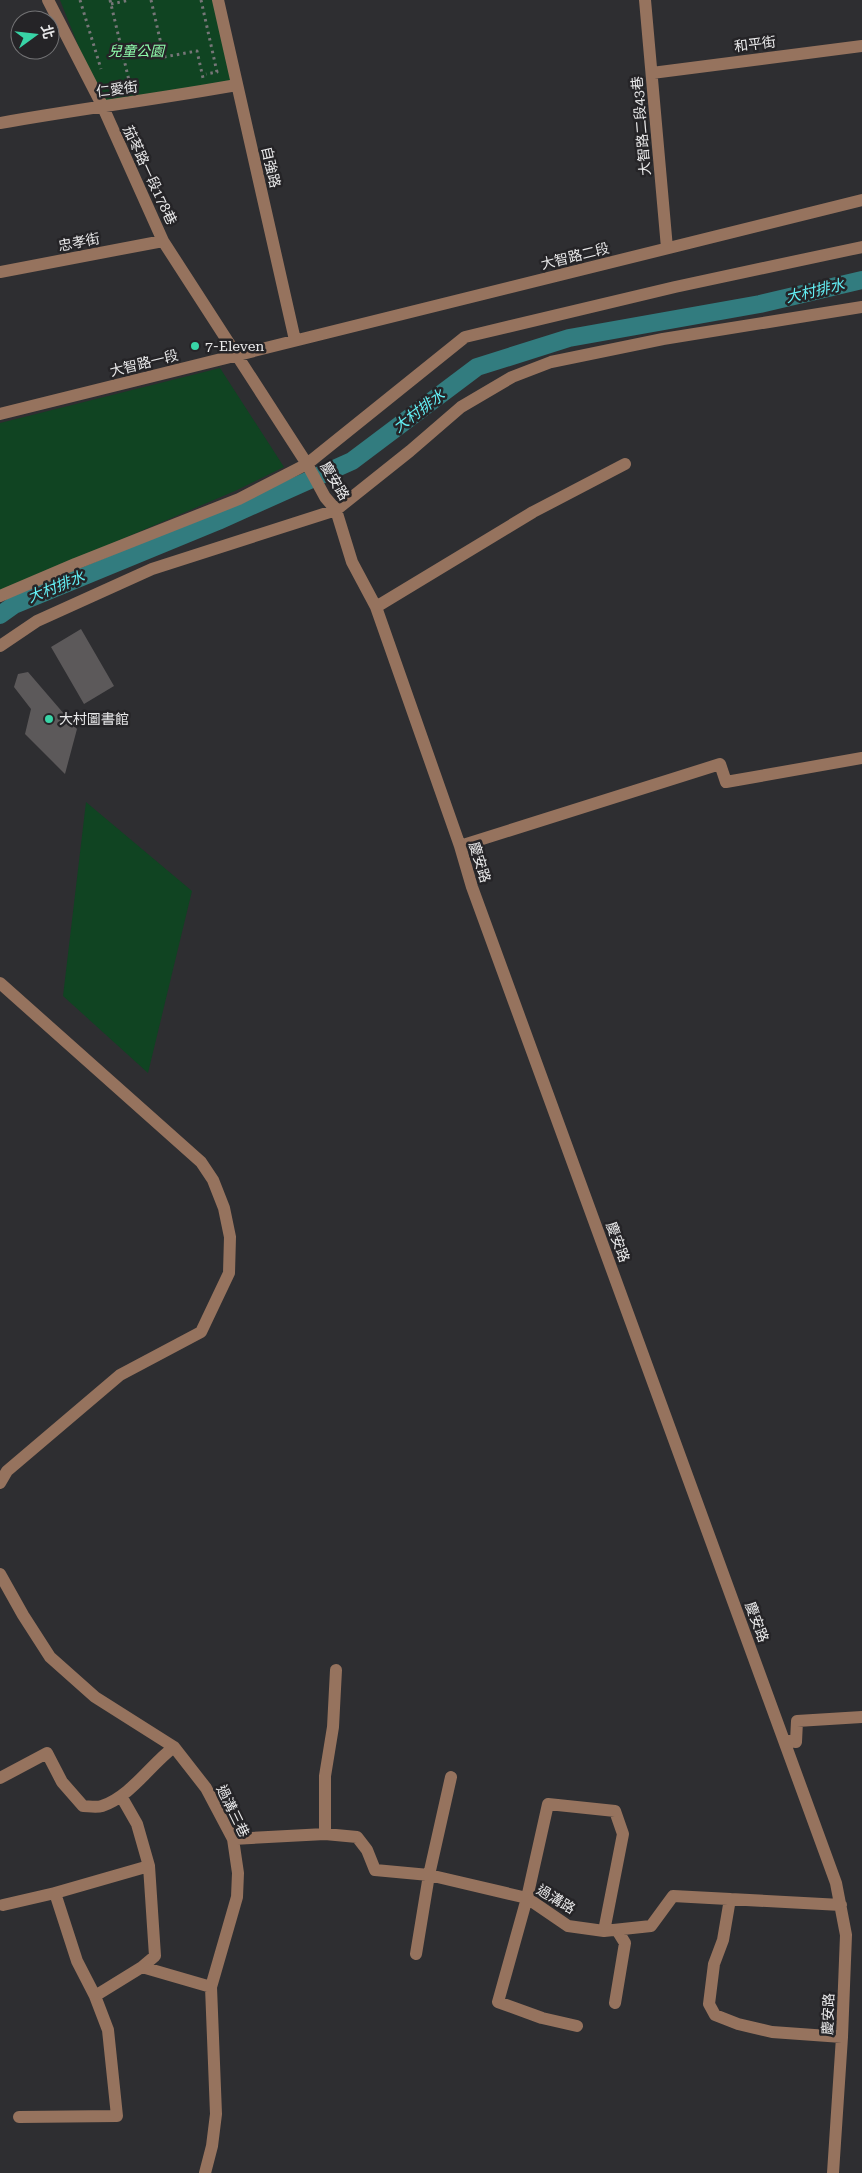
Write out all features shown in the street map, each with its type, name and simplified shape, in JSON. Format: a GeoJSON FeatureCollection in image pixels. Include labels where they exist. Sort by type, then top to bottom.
{"type":"FeatureCollection","features":[{"type":"Feature","properties":{"kind":"street","name":"茄苳路一段178巷"},"geometry":{"type":"LineString","coordinates":[[48,0],[102,106],[164,241],[237,355]]}},
{"type":"Feature","properties":{"kind":"street","name":"自強路"},"geometry":{"type":"LineString","coordinates":[[218,0],[296,340]]}},
{"type":"Feature","properties":{"kind":"street","name":"大智路二段43巷"},"geometry":{"type":"LineString","coordinates":[[645,0],[668,248]]}},
{"type":"Feature","properties":{"kind":"street","name":"和平街"},"geometry":{"type":"LineString","coordinates":[[652,73],[862,46]]}},
{"type":"Feature","properties":{"kind":"street","name":"仁愛街"},"geometry":{"type":"LineString","coordinates":[[0,123],[237,85]]}},
{"type":"Feature","properties":{"kind":"street","name":"大智路二段"},"geometry":{"type":"LineString","coordinates":[[296,340],[862,200]]}},
{"type":"Feature","properties":{"kind":"street","name":"忠孝街"},"geometry":{"type":"LineString","coordinates":[[0,272],[164,241]]}},
{"type":"Feature","properties":{"kind":"street"},"geometry":{"type":"LineString","coordinates":[[0,596],[309,468],[465,336],[675,287],[862,247]]}},
{"type":"Feature","properties":{"kind":"street"},"geometry":{"type":"LineString","coordinates":[[0,646],[37,621],[152,569],[336,510],[410,451],[461,407],[512,377],[551,362],[663,339],[862,307]]}},
{"type":"Feature","properties":{"kind":"street","name":"大智路一段"},"geometry":{"type":"LineString","coordinates":[[0,414],[296,340]]}},
{"type":"Feature","properties":{"kind":"street","name":"慶安路"},"geometry":{"type":"LineString","coordinates":[[237,355],[309,468],[325,497],[336,510],[352,562],[376,606],[460,846],[472,887],[836,1883],[846,1935],[842,2037],[833,2173]]}},
{"type":"Feature","properties":{"kind":"street"},"geometry":{"type":"LineString","coordinates":[[376,606],[533,512],[625,464]]}},
{"type":"Feature","properties":{"kind":"street"},"geometry":{"type":"LineString","coordinates":[[460,846],[720,764],[726,782],[862,758]]}},
{"type":"Feature","properties":{"kind":"street"},"geometry":{"type":"LineString","coordinates":[[0,983],[201,1162],[213,1180],[224,1208],[230,1237],[229,1273],[201,1332],[120,1375],[4,1468],[0,1483]]}},
{"type":"Feature","properties":{"kind":"street","name":"過溝三巷"},"geometry":{"type":"LineString","coordinates":[[0,1574],[50,1657],[95,1696],[174,1747],[206,1788],[233,1839],[238,1873],[237,1897],[211,1987],[216,2114],[212,2146],[205,2173]]}},
{"type":"Feature","properties":{"kind":"street"},"geometry":{"type":"LineString","coordinates":[[325,1834],[325,1776],[333,1727],[336,1670]]}},
{"type":"Feature","properties":{"kind":"street"},"geometry":{"type":"LineString","coordinates":[[784,1740],[796,1742],[797,1721],[862,1716]]}},
{"type":"Feature","properties":{"kind":"street"},"geometry":{"type":"LineString","coordinates":[[0,1778],[47,1753],[62,1782],[82,1806],[100,1807],[121,1796],[174,1747]]}},
{"type":"Feature","properties":{"kind":"street"},"geometry":{"type":"LineString","coordinates":[[416,1954],[429,1874],[451,1777]]}},
{"type":"Feature","properties":{"kind":"street"},"geometry":{"type":"LineString","coordinates":[[95,1996],[142,1968],[155,1956],[149,1866],[137,1824],[121,1796]]}},
{"type":"Feature","properties":{"kind":"street"},"geometry":{"type":"LineString","coordinates":[[577,2026],[542,2018],[498,2002],[527,1898],[548,1804],[616,1811],[623,1834],[610,1930],[625,1943],[615,2002]]}},
{"type":"Feature","properties":{"kind":"street","name":"過溝路"},"geometry":{"type":"LineString","coordinates":[[233,1839],[325,1834],[357,1837],[367,1850],[375,1870],[429,1874],[527,1898],[568,1926],[610,1930],[651,1926],[672,1896],[841,1905]]}},
{"type":"Feature","properties":{"kind":"street"},"geometry":{"type":"LineString","coordinates":[[3,1905],[55,1893],[149,1866]]}},
{"type":"Feature","properties":{"kind":"street"},"geometry":{"type":"LineString","coordinates":[[19,2117],[117,2116],[108,2030],[95,1996],[77,1961],[55,1893]]}},
{"type":"Feature","properties":{"kind":"street"},"geometry":{"type":"LineString","coordinates":[[730,1899],[723,1940],[714,1964],[709,2004],[715,2015],[738,2024],[772,2032],[842,2037]]}},
{"type":"Feature","properties":{"kind":"street"},"geometry":{"type":"LineString","coordinates":[[142,1968],[211,1987]]}},
{"type":"Feature","properties":{"kind":"path"},"geometry":{"type":"LineString","coordinates":[[80,0],[102,74]]}},
{"type":"Feature","properties":{"kind":"path"},"geometry":{"type":"LineString","coordinates":[[130,0],[110,2],[134,103]]}},
{"type":"Feature","properties":{"kind":"path"},"geometry":{"type":"LineString","coordinates":[[151,0],[164,57],[197,52],[206,90]]}},
{"type":"Feature","properties":{"kind":"path"},"geometry":{"type":"LineString","coordinates":[[199,75],[217,72],[201,0]]}},
{"type":"Feature","properties":{"kind":"path"},"geometry":{"type":"LineString","coordinates":[[126,89],[135,87]]}},
{"type":"Feature","properties":{"kind":"green space","name":"兒童公園"},"geometry":{"type":"Polygon","coordinates":[[[60,0],[218,0],[237,85],[102,105],[60,0]]]}},
{"type":"Feature","properties":{"kind":"green space"},"geometry":{"type":"Polygon","coordinates":[[[220,368],[284,467],[235,491],[0,591],[0,423],[220,368]]]}},
{"type":"Feature","properties":{"kind":"green space"},"geometry":{"type":"Polygon","coordinates":[[[86,802],[192,891],[148,1073],[63,996],[86,802]]]}},
{"type":"Feature","properties":{"kind":"building"},"geometry":{"type":"Polygon","coordinates":[[[81,629],[114,686],[84,704],[51,647],[81,629]]]}},
{"type":"Feature","properties":{"kind":"building","name":"大村圖書館"},"geometry":{"type":"Polygon","coordinates":[[[28,672],[77,729],[65,774],[25,734],[31,709],[14,687],[18,674],[28,672]]]}},
{"type":"Feature","properties":{"kind":"waterway","name":"大村排水"},"geometry":{"type":"LineString","coordinates":[[0,615],[14,605],[218,521],[352,461],[477,367],[569,338],[760,304],[862,280]]}},
{"type":"Feature","properties":{"kind":"place","name":"7-Eleven"},"geometry":{"type":"Point","coordinates":[195,346]}},
{"type":"Feature","properties":{"kind":"place","name":"大村圖書館"},"geometry":{"type":"Point","coordinates":[49,719]}}]}
